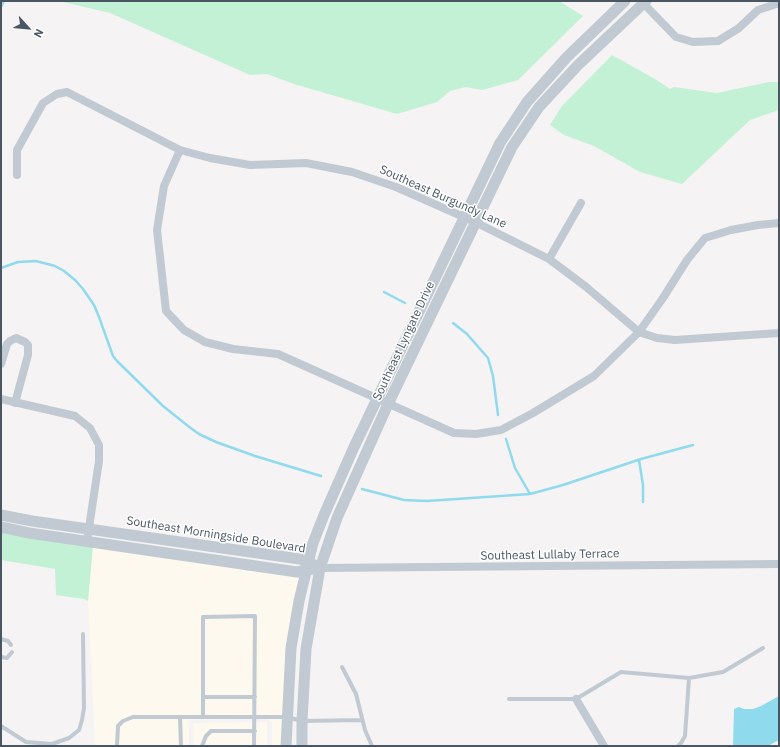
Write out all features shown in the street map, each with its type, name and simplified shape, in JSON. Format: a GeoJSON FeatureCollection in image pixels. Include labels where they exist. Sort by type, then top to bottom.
{"type":"FeatureCollection","features":[{"type":"Feature","properties":{"kind":"street","name":"Southeast Lyngate Drive"},"geometry":{"type":"LineString","coordinates":[[286,746],[291,648],[299,601],[313,543],[376,398],[500,143],[527,102],[567,57],[625,1]]}},
{"type":"Feature","properties":{"kind":"street","name":"Southeast Lyngate Drive"},"geometry":{"type":"LineString","coordinates":[[302,746],[306,649],[320,568],[337,518],[388,404],[512,147],[539,107],[578,65],[643,2]]}},
{"type":"Feature","properties":{"kind":"street"},"geometry":{"type":"LineString","coordinates":[[643,2],[676,37],[693,42],[718,41],[739,28],[758,10],[779,3]]}},
{"type":"Feature","properties":{"kind":"street","name":"Southeast Burgundy Lane"},"geometry":{"type":"LineString","coordinates":[[17,174],[17,150],[43,103],[57,94],[67,92],[180,150],[210,158],[250,165],[306,163],[352,172],[396,187],[475,222],[549,259],[585,286],[639,332],[657,338],[675,340],[779,333]]}},
{"type":"Feature","properties":{"kind":"street"},"geometry":{"type":"LineString","coordinates":[[180,150],[164,186],[157,230],[166,310],[184,330],[205,342],[233,350],[278,354],[454,433],[476,434],[502,430],[594,376],[639,332],[687,260],[705,238],[731,230],[779,223]]}},
{"type":"Feature","properties":{"kind":"street"},"geometry":{"type":"LineString","coordinates":[[549,259],[581,202]]}},
{"type":"Feature","properties":{"kind":"street"},"geometry":{"type":"LineString","coordinates":[[1,364],[7,344],[10,341],[16,338],[28,345],[28,355],[15,403]]}},
{"type":"Feature","properties":{"kind":"street"},"geometry":{"type":"LineString","coordinates":[[1,399],[75,416],[90,428],[99,445],[99,461],[87,541]]}},
{"type":"Feature","properties":{"kind":"street","name":"Southeast Morningside Boulevard"},"geometry":{"type":"LineString","coordinates":[[1,515],[32,521],[300,559],[308,566],[320,568]]}},
{"type":"Feature","properties":{"kind":"street","name":"Southeast Morningside Boulevard"},"geometry":{"type":"LineString","coordinates":[[1,527],[29,533],[297,572],[308,566]]}},
{"type":"Feature","properties":{"kind":"street"},"geometry":{"type":"LineString","coordinates":[[198,557],[200,544]]}},
{"type":"Feature","properties":{"kind":"street","name":"Southeast Lullaby Terrace"},"geometry":{"type":"LineString","coordinates":[[320,568],[779,564]]}},
{"type":"Feature","properties":{"kind":"street"},"geometry":{"type":"LineString","coordinates":[[576,699],[604,746]]}},
{"type":"Feature","properties":{"kind":"lane"},"geometry":{"type":"LineString","coordinates":[[203,717],[203,617],[255,616],[254,746]]}},
{"type":"Feature","properties":{"kind":"lane"},"geometry":{"type":"LineString","coordinates":[[1,726],[26,742],[52,744],[70,738],[79,730],[84,708],[82,634]]}},
{"type":"Feature","properties":{"kind":"lane"},"geometry":{"type":"LineString","coordinates":[[1,639],[8,641],[11,645]]}},
{"type":"Feature","properties":{"kind":"lane"},"geometry":{"type":"LineString","coordinates":[[509,698],[576,699],[621,672],[689,678],[723,672],[763,648]]}},
{"type":"Feature","properties":{"kind":"lane"},"geometry":{"type":"LineString","coordinates":[[1,657],[7,658],[12,652]]}},
{"type":"Feature","properties":{"kind":"lane"},"geometry":{"type":"LineString","coordinates":[[342,667],[356,694],[364,730],[372,746]]}},
{"type":"Feature","properties":{"kind":"lane"},"geometry":{"type":"LineString","coordinates":[[678,746],[685,736],[689,678]]}},
{"type":"Feature","properties":{"kind":"lane"},"geometry":{"type":"LineString","coordinates":[[203,697],[255,697]]}},
{"type":"Feature","properties":{"kind":"lane"},"geometry":{"type":"LineString","coordinates":[[117,746],[118,726],[123,721],[133,717],[287,717],[302,721],[362,720]]}},
{"type":"Feature","properties":{"kind":"lane"},"geometry":{"type":"LineString","coordinates":[[180,717],[181,746]]}},
{"type":"Feature","properties":{"kind":"lane"},"geometry":{"type":"LineString","coordinates":[[202,746],[206,736],[211,731],[254,731]]}},
{"type":"Feature","properties":{"kind":"shaded area"},"geometry":{"type":"Polygon","coordinates":[[[93,546],[301,575],[282,746],[272,746],[272,723],[268,719],[190,720],[189,746],[95,746],[88,601],[93,546]]]}},
{"type":"Feature","properties":{"kind":"shaded area"},"geometry":{"type":"Polygon","coordinates":[[[267,722],[267,746],[194,746],[193,723],[267,722]]]}},
{"type":"Feature","properties":{"kind":"green space"},"geometry":{"type":"Polygon","coordinates":[[[59,1],[559,1],[583,16],[518,80],[482,90],[466,87],[450,91],[437,102],[397,114],[294,84],[267,74],[250,75],[110,13],[59,1]]]}},
{"type":"Feature","properties":{"kind":"green space"},"geometry":{"type":"Polygon","coordinates":[[[612,55],[670,89],[674,87],[717,93],[769,82],[779,82],[779,110],[750,120],[682,184],[640,172],[594,146],[564,135],[550,125],[562,106],[612,55]]]}},
{"type":"Feature","properties":{"kind":"green space"},"geometry":{"type":"Polygon","coordinates":[[[1,531],[93,546],[88,601],[84,599],[56,595],[55,569],[1,560],[1,531]]]}},
{"type":"Feature","properties":{"kind":"water"},"geometry":{"type":"Polygon","coordinates":[[[779,696],[779,740],[768,746],[733,746],[734,709],[739,707],[744,709],[753,709],[779,696]]]}},
{"type":"Feature","properties":{"kind":"waterway"},"geometry":{"type":"LineString","coordinates":[[1,7],[4,1]]}},
{"type":"Feature","properties":{"kind":"waterway"},"geometry":{"type":"LineString","coordinates":[[1,268],[18,262],[36,261],[55,266],[64,271],[83,289],[94,305],[113,356],[163,406],[188,426],[199,434],[216,442],[255,456],[321,476]]}},
{"type":"Feature","properties":{"kind":"waterway"},"geometry":{"type":"LineString","coordinates":[[384,292],[405,303]]}},
{"type":"Feature","properties":{"kind":"waterway"},"geometry":{"type":"LineString","coordinates":[[453,323],[467,334],[488,358],[493,376],[498,415]]}},
{"type":"Feature","properties":{"kind":"waterway"},"geometry":{"type":"LineString","coordinates":[[506,439],[515,468],[530,494]]}},
{"type":"Feature","properties":{"kind":"waterway"},"geometry":{"type":"LineString","coordinates":[[362,489],[404,500],[427,501],[530,494],[563,485],[641,459],[693,445]]}},
{"type":"Feature","properties":{"kind":"waterway"},"geometry":{"type":"LineString","coordinates":[[639,460],[643,485],[643,502]]}}]}
